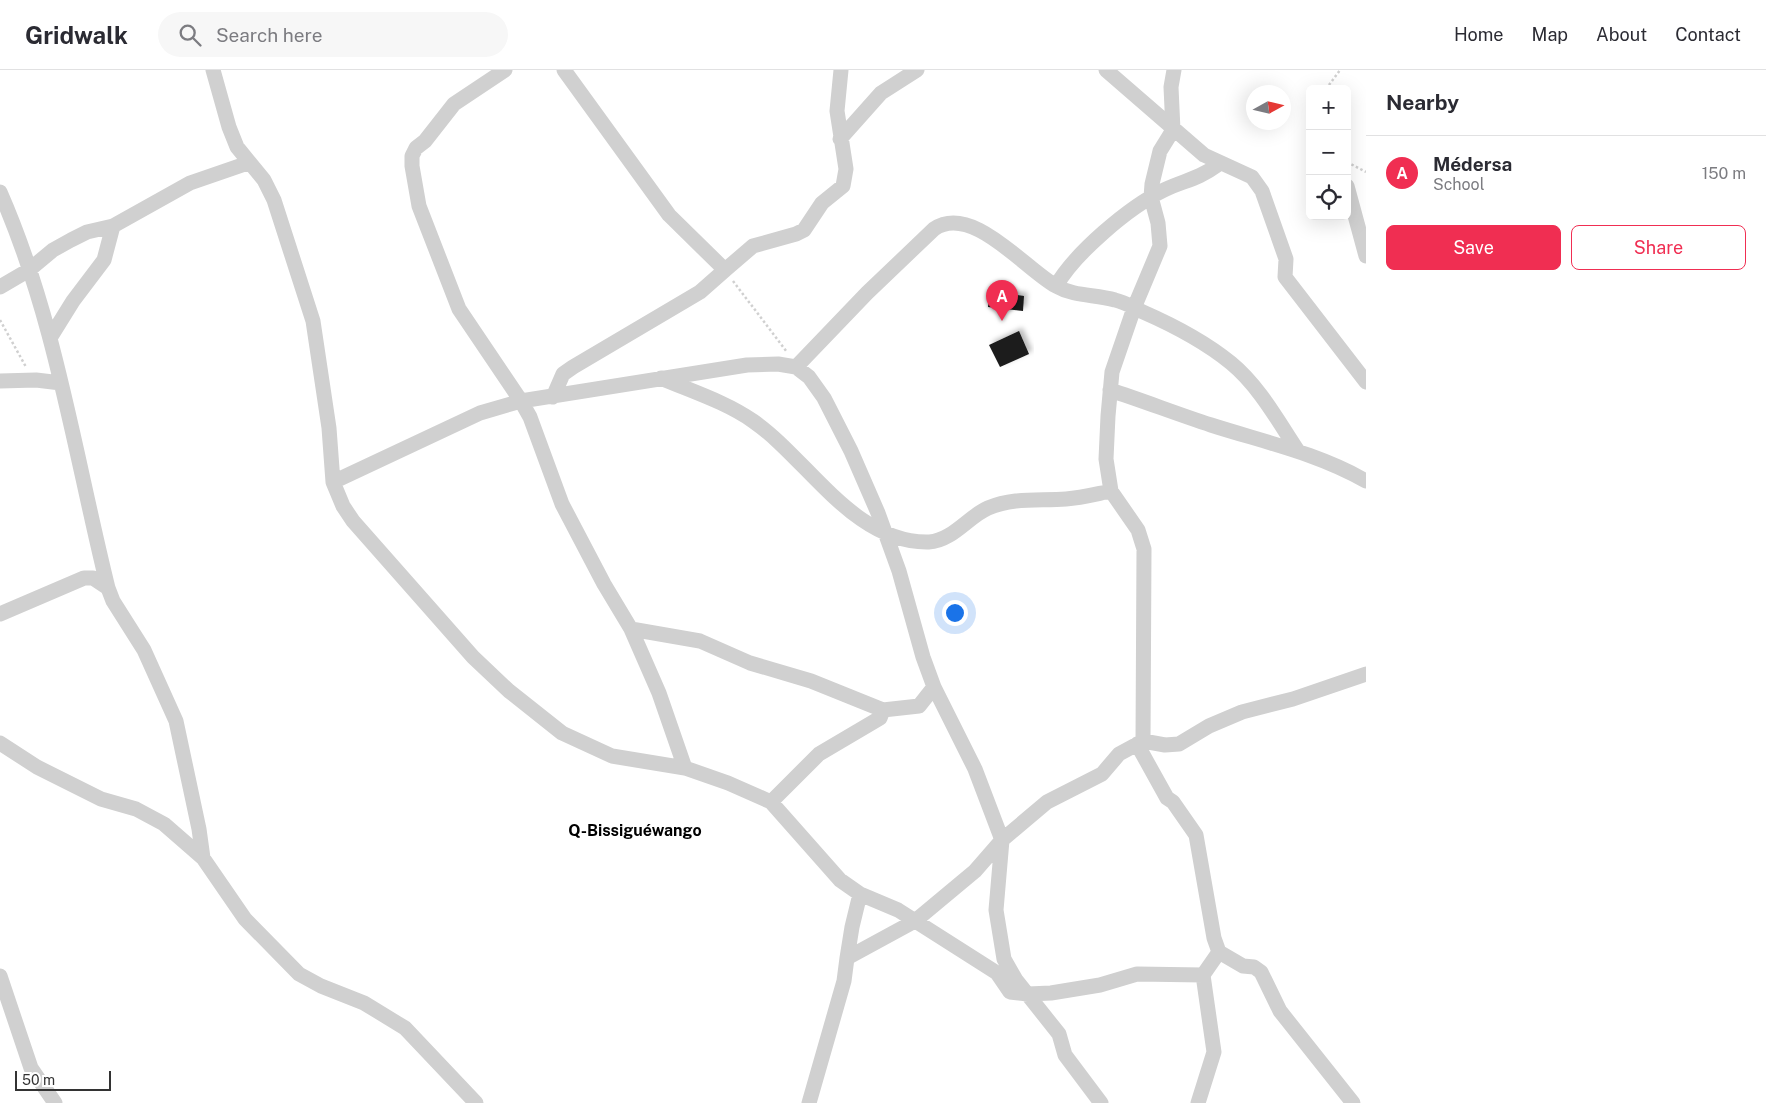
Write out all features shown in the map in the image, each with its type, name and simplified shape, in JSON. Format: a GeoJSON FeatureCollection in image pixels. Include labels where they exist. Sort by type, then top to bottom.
{"type":"FeatureCollection","features":[{"type":"Feature","properties":{"kind":"street"},"geometry":{"type":"LineString","coordinates":[[213,70],[229,127],[237,147],[248,163],[264,180],[274,200],[313,321],[329,428],[333,482],[343,506],[369,541],[473,656],[509,691],[562,733],[612,756],[685,768],[728,783],[771,802],[840,880],[860,894],[898,910],[997,973],[1009,991],[1028,994],[1100,984],[1137,974],[1203,975]]}},
{"type":"Feature","properties":{"kind":"street"},"geometry":{"type":"LineString","coordinates":[[505,70],[459,100],[445,112],[425,141],[416,148],[412,156],[412,166],[418,206],[459,309],[521,400],[530,418],[562,504],[604,584],[631,629],[660,693],[685,768]]}},
{"type":"Feature","properties":{"kind":"street"},"geometry":{"type":"LineString","coordinates":[[553,397],[563,374],[573,366],[700,292],[753,246],[796,234],[811,222],[822,203],[843,186],[846,169],[840,139],[837,96],[842,70]]}},
{"type":"Feature","properties":{"kind":"street"},"geometry":{"type":"LineString","coordinates":[[840,139],[881,93],[917,70]]}},
{"type":"Feature","properties":{"kind":"street"},"geometry":{"type":"LineString","coordinates":[[1106,70],[1204,155],[1218,164],[1252,177],[1262,191],[1286,259],[1285,277],[1366,382]]}},
{"type":"Feature","properties":{"kind":"street"},"geometry":{"type":"LineString","coordinates":[[1174,70],[1171,87],[1173,130],[1160,151],[1153,171],[1151,197],[1161,239],[1160,246],[1134,308],[1112,372],[1106,459],[1111,491],[1138,530],[1144,549],[1140,743],[1167,798],[1173,802],[1196,834],[1214,938],[1219,952],[1243,966],[1254,967],[1261,972],[1280,1011],[1353,1103]]}},
{"type":"Feature","properties":{"kind":"street"},"geometry":{"type":"LineString","coordinates":[[569,73],[669,215],[724,270]]}},
{"type":"Feature","properties":{"kind":"street"},"geometry":{"type":"LineString","coordinates":[[0,286],[29,270],[53,250],[71,240],[88,232],[113,226],[190,183],[248,163]]}},
{"type":"Feature","properties":{"kind":"street"},"geometry":{"type":"LineString","coordinates":[[1056,286],[1073,260],[1116,222],[1151,197],[1204,175],[1218,164]]}},
{"type":"Feature","properties":{"kind":"street"},"geometry":{"type":"LineString","coordinates":[[0,192],[14,223],[50,338],[108,588],[113,601],[144,650],[176,721],[199,829],[202,858]]}},
{"type":"Feature","properties":{"kind":"street"},"geometry":{"type":"LineString","coordinates":[[1351,201],[1366,256]]}},
{"type":"Feature","properties":{"kind":"street"},"geometry":{"type":"LineString","coordinates":[[796,367],[867,293],[943,223],[956,222],[970,226],[1007,248],[1056,286],[1072,293],[1116,300],[1179,328],[1232,364],[1248,380],[1298,450]]}},
{"type":"Feature","properties":{"kind":"street"},"geometry":{"type":"LineString","coordinates":[[50,338],[73,301],[104,260],[113,226]]}},
{"type":"Feature","properties":{"kind":"street"},"geometry":{"type":"LineString","coordinates":[[333,482],[480,413],[521,400],[553,397],[747,365],[778,364],[796,367],[808,377],[824,398],[855,460],[900,571],[923,657],[934,687],[975,769],[1002,840],[996,910],[1001,948],[1009,971],[1059,1034],[1064,1056],[1101,1103]]}},
{"type":"Feature","properties":{"kind":"street"},"geometry":{"type":"LineString","coordinates":[[660,378],[751,420],[777,438],[796,462],[826,490],[886,534],[931,542],[949,535],[987,509],[1009,502],[1034,498],[1065,499],[1111,491]]}},
{"type":"Feature","properties":{"kind":"street"},"geometry":{"type":"LineString","coordinates":[[0,381],[36,380],[61,383]]}},
{"type":"Feature","properties":{"kind":"street"},"geometry":{"type":"LineString","coordinates":[[1110,390],[1211,425],[1298,450],[1343,468],[1366,481]]}},
{"type":"Feature","properties":{"kind":"street"},"geometry":{"type":"LineString","coordinates":[[0,614],[84,578],[93,578],[108,588]]}},
{"type":"Feature","properties":{"kind":"street"},"geometry":{"type":"LineString","coordinates":[[631,629],[700,641],[750,664],[812,680],[883,710],[919,706],[934,687]]}},
{"type":"Feature","properties":{"kind":"street"},"geometry":{"type":"LineString","coordinates":[[848,958],[915,921],[975,871],[1002,840],[1047,802],[1102,774],[1119,754],[1140,743],[1179,744],[1209,726],[1242,712],[1293,699],[1366,674]]}},
{"type":"Feature","properties":{"kind":"street"},"geometry":{"type":"LineString","coordinates":[[771,802],[814,758],[880,718],[883,710]]}},
{"type":"Feature","properties":{"kind":"street"},"geometry":{"type":"LineString","coordinates":[[0,743],[37,766],[101,798],[136,809],[164,824],[202,858],[245,919],[299,974],[321,986],[356,999],[405,1028],[476,1103]]}},
{"type":"Feature","properties":{"kind":"street"},"geometry":{"type":"LineString","coordinates":[[809,1103],[844,981],[852,927],[860,894]]}},
{"type":"Feature","properties":{"kind":"street"},"geometry":{"type":"LineString","coordinates":[[1198,1103],[1214,1052],[1203,975],[1219,952]]}},
{"type":"Feature","properties":{"kind":"street"},"geometry":{"type":"LineString","coordinates":[[0,976],[31,1068],[55,1103]]}},
{"type":"Feature","properties":{"kind":"path"},"geometry":{"type":"LineString","coordinates":[[1329,85],[1340,70]]}},
{"type":"Feature","properties":{"kind":"path"},"geometry":{"type":"LineString","coordinates":[[1351,164],[1366,172]]}},
{"type":"Feature","properties":{"kind":"path"},"geometry":{"type":"LineString","coordinates":[[724,270],[762,317],[796,367]]}},
{"type":"Feature","properties":{"kind":"path"},"geometry":{"type":"LineString","coordinates":[[0,320],[14,348],[36,380]]}},
{"type":"Feature","properties":{"kind":"building"},"geometry":{"type":"Polygon","coordinates":[[[990,291],[1024,296],[1023,311],[988,307],[990,291]]]}},
{"type":"Feature","properties":{"kind":"building"},"geometry":{"type":"Polygon","coordinates":[[[1019,331],[1029,354],[1000,367],[989,345],[1019,331]]]}},
{"type":"Feature","properties":{"kind":"place","name":"Médersa"},"geometry":{"type":"Point","coordinates":[1002,321]}},
{"type":"Feature","properties":{"kind":"district","name":"Q-Bissiguéwango"},"geometry":{"type":"Point","coordinates":[635,830]}}]}
